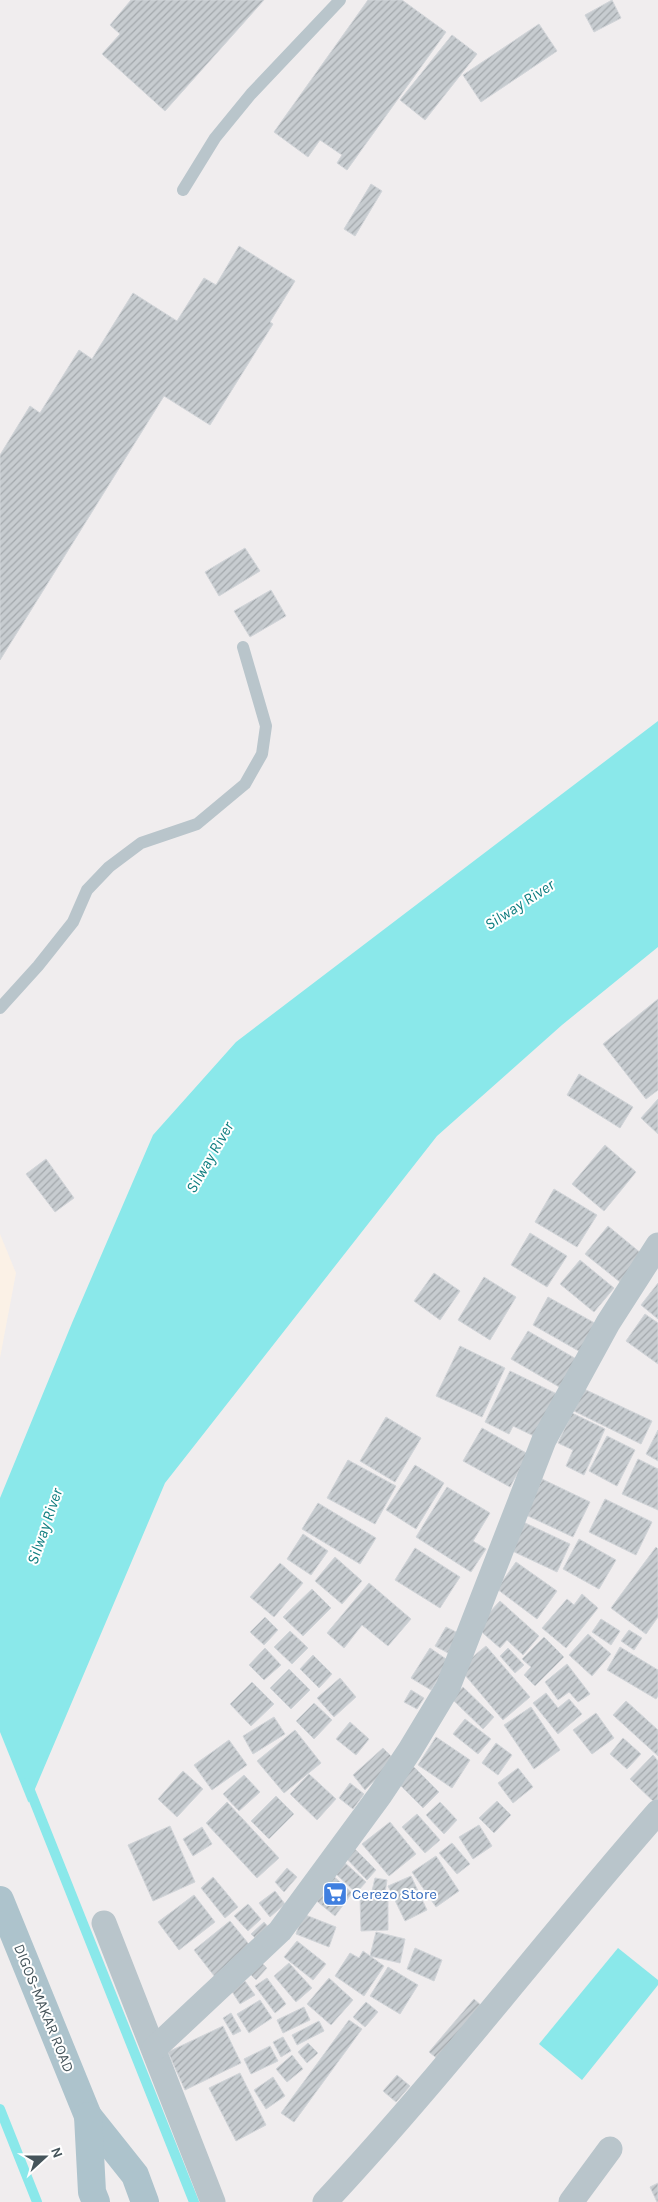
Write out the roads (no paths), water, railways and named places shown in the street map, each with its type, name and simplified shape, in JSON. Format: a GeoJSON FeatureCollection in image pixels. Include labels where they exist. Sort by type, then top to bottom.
{"type":"FeatureCollection","features":[{"type":"Feature","properties":{"kind":"main road","name":"DIGOS-MAKAR ROAD"},"geometry":{"type":"LineString","coordinates":[[0,1900],[88,2116],[135,2175],[145,2202]]}},
{"type":"Feature","properties":{"kind":"main road","name":"DIGOS-MAKAR ROAD"},"geometry":{"type":"LineString","coordinates":[[88,2116],[92,2192],[96,2202]]}},
{"type":"Feature","properties":{"kind":"street"},"geometry":{"type":"LineString","coordinates":[[154,2049],[280,1931],[380,1795],[410,1750],[448,1686],[544,1440],[608,1323],[658,1245]]}},
{"type":"Feature","properties":{"kind":"street"},"geometry":{"type":"LineString","coordinates":[[325,2202],[449,2060],[595,1884],[658,1812]]}},
{"type":"Feature","properties":{"kind":"street"},"geometry":{"type":"LineString","coordinates":[[104,1923],[214,2202]]}},
{"type":"Feature","properties":{"kind":"street"},"geometry":{"type":"LineString","coordinates":[[572,2202],[610,2149]]}},
{"type":"Feature","properties":{"kind":"lane"},"geometry":{"type":"LineString","coordinates":[[183,190],[215,138],[251,94],[340,0]]}},
{"type":"Feature","properties":{"kind":"lane"},"geometry":{"type":"LineString","coordinates":[[0,1008],[38,966],[73,922],[87,890],[109,867],[141,843],[197,824],[245,784],[262,754],[266,726],[243,647]]}},
{"type":"Feature","properties":{"kind":"water","name":"Silway River"},"geometry":{"type":"Polygon","coordinates":[[[658,721],[658,947],[562,1025],[437,1136],[165,1483],[32,1796],[0,1851],[0,1498],[72,1323],[153,1135],[236,1042],[658,721]]]}},
{"type":"Feature","properties":{"kind":"water"},"geometry":{"type":"Polygon","coordinates":[[[618,1948],[658,1980],[658,1985],[582,2080],[539,2044],[618,1948]]]}},
{"type":"Feature","properties":{"kind":"waterway"},"geometry":{"type":"LineString","coordinates":[[27,1783],[194,2202]]}},
{"type":"Feature","properties":{"kind":"waterway"},"geometry":{"type":"LineString","coordinates":[[0,2109],[37,2202]]}},
{"type":"Feature","properties":{"kind":"place","name":"Cerezo Store"},"geometry":{"type":"Point","coordinates":[335,1894]}}]}
